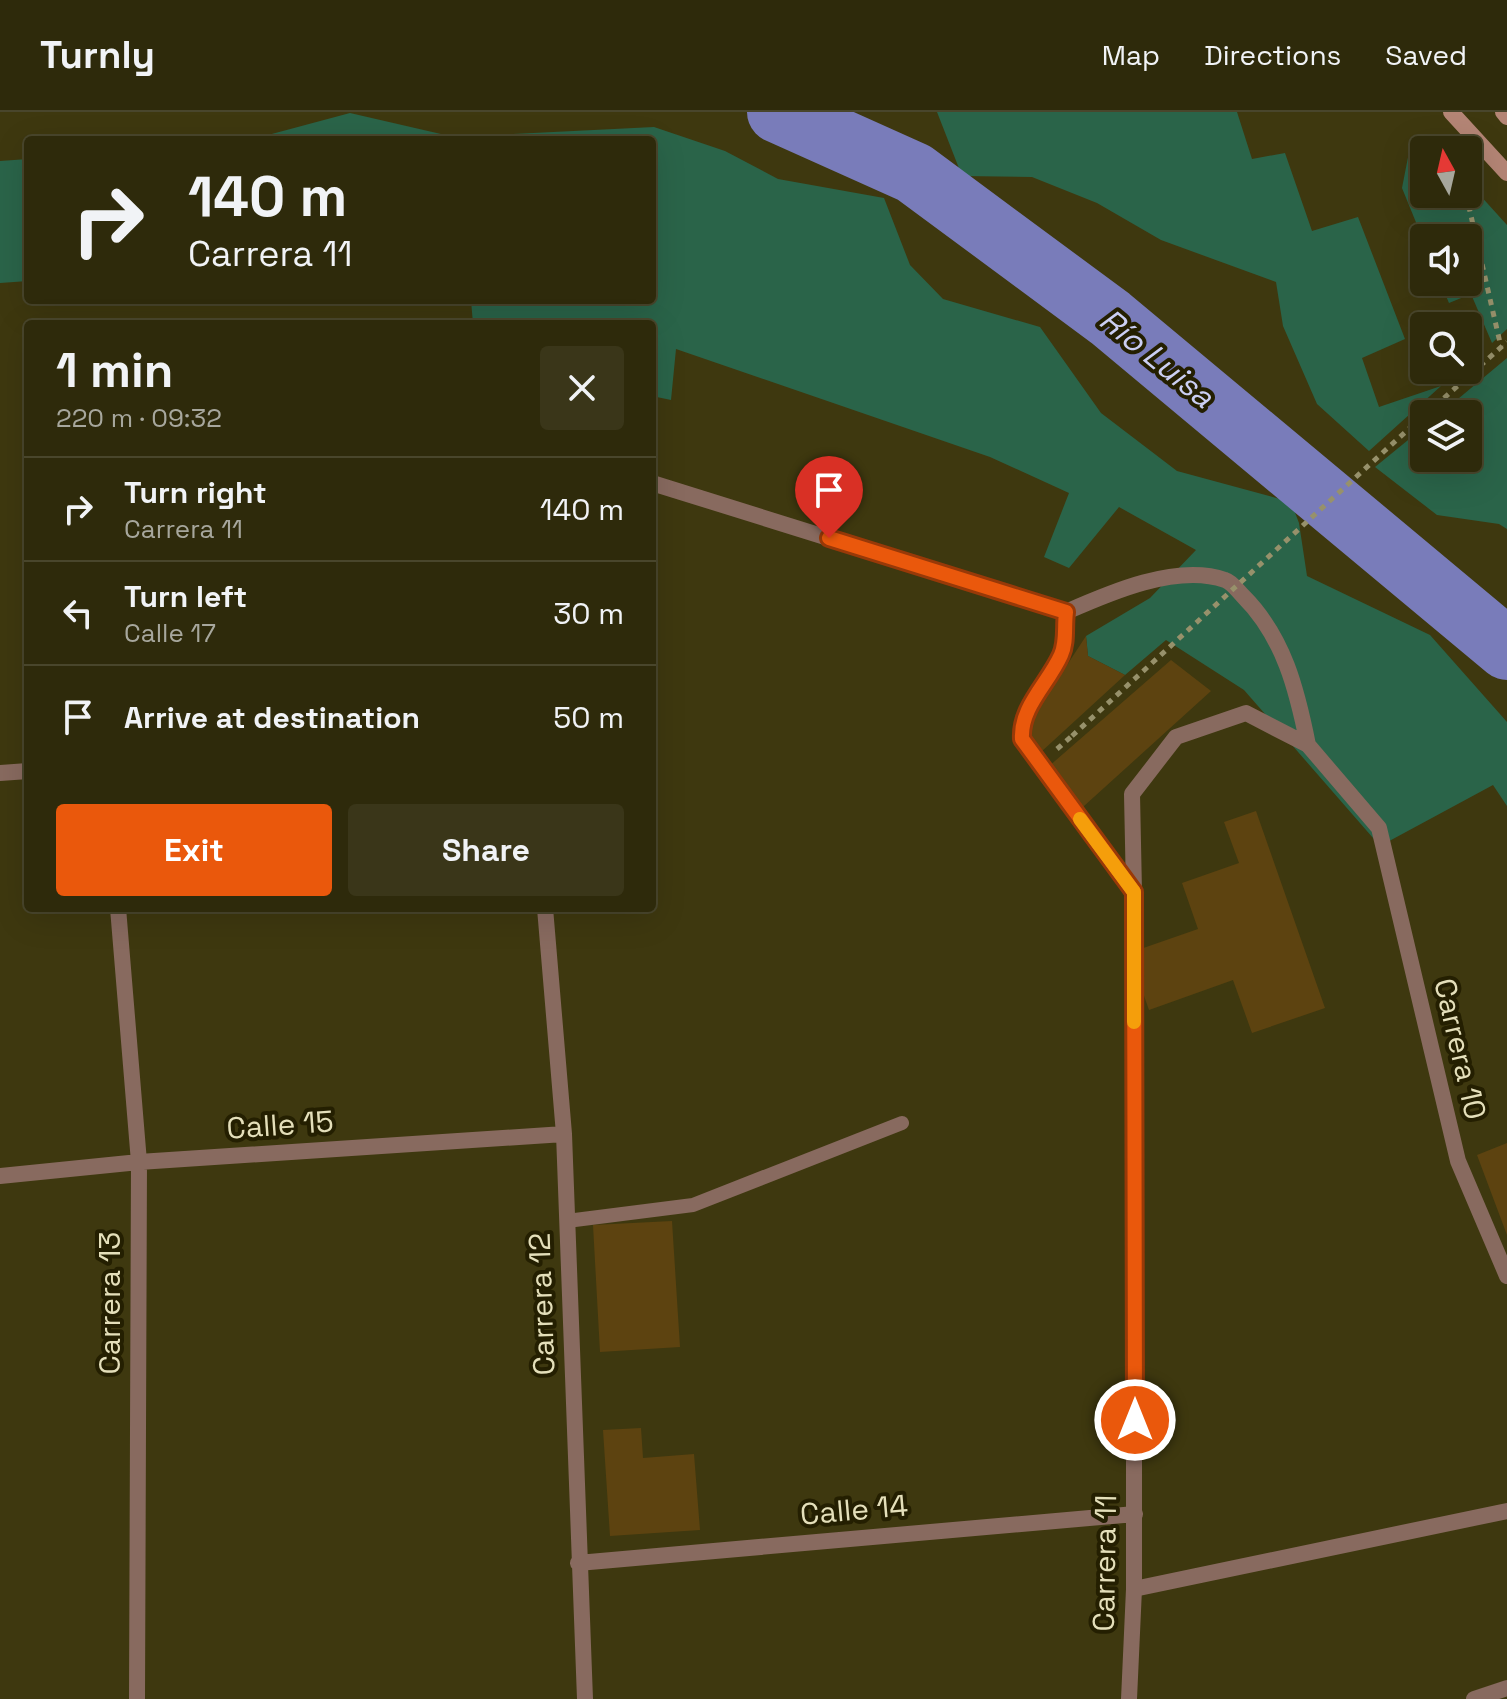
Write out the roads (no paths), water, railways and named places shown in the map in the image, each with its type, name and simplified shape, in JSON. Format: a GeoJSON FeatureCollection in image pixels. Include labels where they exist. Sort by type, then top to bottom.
{"type":"FeatureCollection","features":[{"type":"Feature","properties":{"kind":"street"},"geometry":{"type":"LineString","coordinates":[[1451,112],[1507,173]]}},
{"type":"Feature","properties":{"kind":"street"},"geometry":{"type":"LineString","coordinates":[[1503,112],[1507,117]]}},
{"type":"Feature","properties":{"kind":"street"},"geometry":{"type":"LineString","coordinates":[[656,484],[1066,612],[1121,587],[1190,575],[1228,580],[1264,616],[1296,684],[1308,745]]}},
{"type":"Feature","properties":{"kind":"street"},"geometry":{"type":"LineString","coordinates":[[1066,612],[1065,642],[1061,655],[1021,722],[1022,739],[1134,892]]}},
{"type":"Feature","properties":{"kind":"street","name":"Carrera 11"},"geometry":{"type":"LineString","coordinates":[[1129,1699],[1135,1514],[1132,794],[1176,737],[1246,713],[1308,745]]}},
{"type":"Feature","properties":{"kind":"street","name":"Carrera 10"},"geometry":{"type":"LineString","coordinates":[[1308,745],[1379,828],[1458,1161],[1507,1276]]}},
{"type":"Feature","properties":{"kind":"street"},"geometry":{"type":"LineString","coordinates":[[0,773],[24,771]]}},
{"type":"Feature","properties":{"kind":"street","name":"Carrera 13"},"geometry":{"type":"LineString","coordinates":[[118,912],[139,1162],[137,1699]]}},
{"type":"Feature","properties":{"kind":"street","name":"Carrera 12"},"geometry":{"type":"LineString","coordinates":[[545,912],[564,1134],[585,1699]]}},
{"type":"Feature","properties":{"kind":"street","name":"Calle 15"},"geometry":{"type":"LineString","coordinates":[[0,1176],[139,1162],[564,1134]]}},
{"type":"Feature","properties":{"kind":"street"},"geometry":{"type":"LineString","coordinates":[[1134,1589],[1507,1511]]}},
{"type":"Feature","properties":{"kind":"street","name":"Calle 14"},"geometry":{"type":"LineString","coordinates":[[578,1563],[1135,1514]]}},
{"type":"Feature","properties":{"kind":"street"},"geometry":{"type":"LineString","coordinates":[[1474,1699],[1507,1688]]}},
{"type":"Feature","properties":{"kind":"lane"},"geometry":{"type":"LineString","coordinates":[[567,1221],[693,1205],[902,1123]]}},
{"type":"Feature","properties":{"kind":"waterway","name":"Río Luisa"},"geometry":{"type":"LineString","coordinates":[[778,112],[914,173],[1110,318],[1507,649]]}}]}
